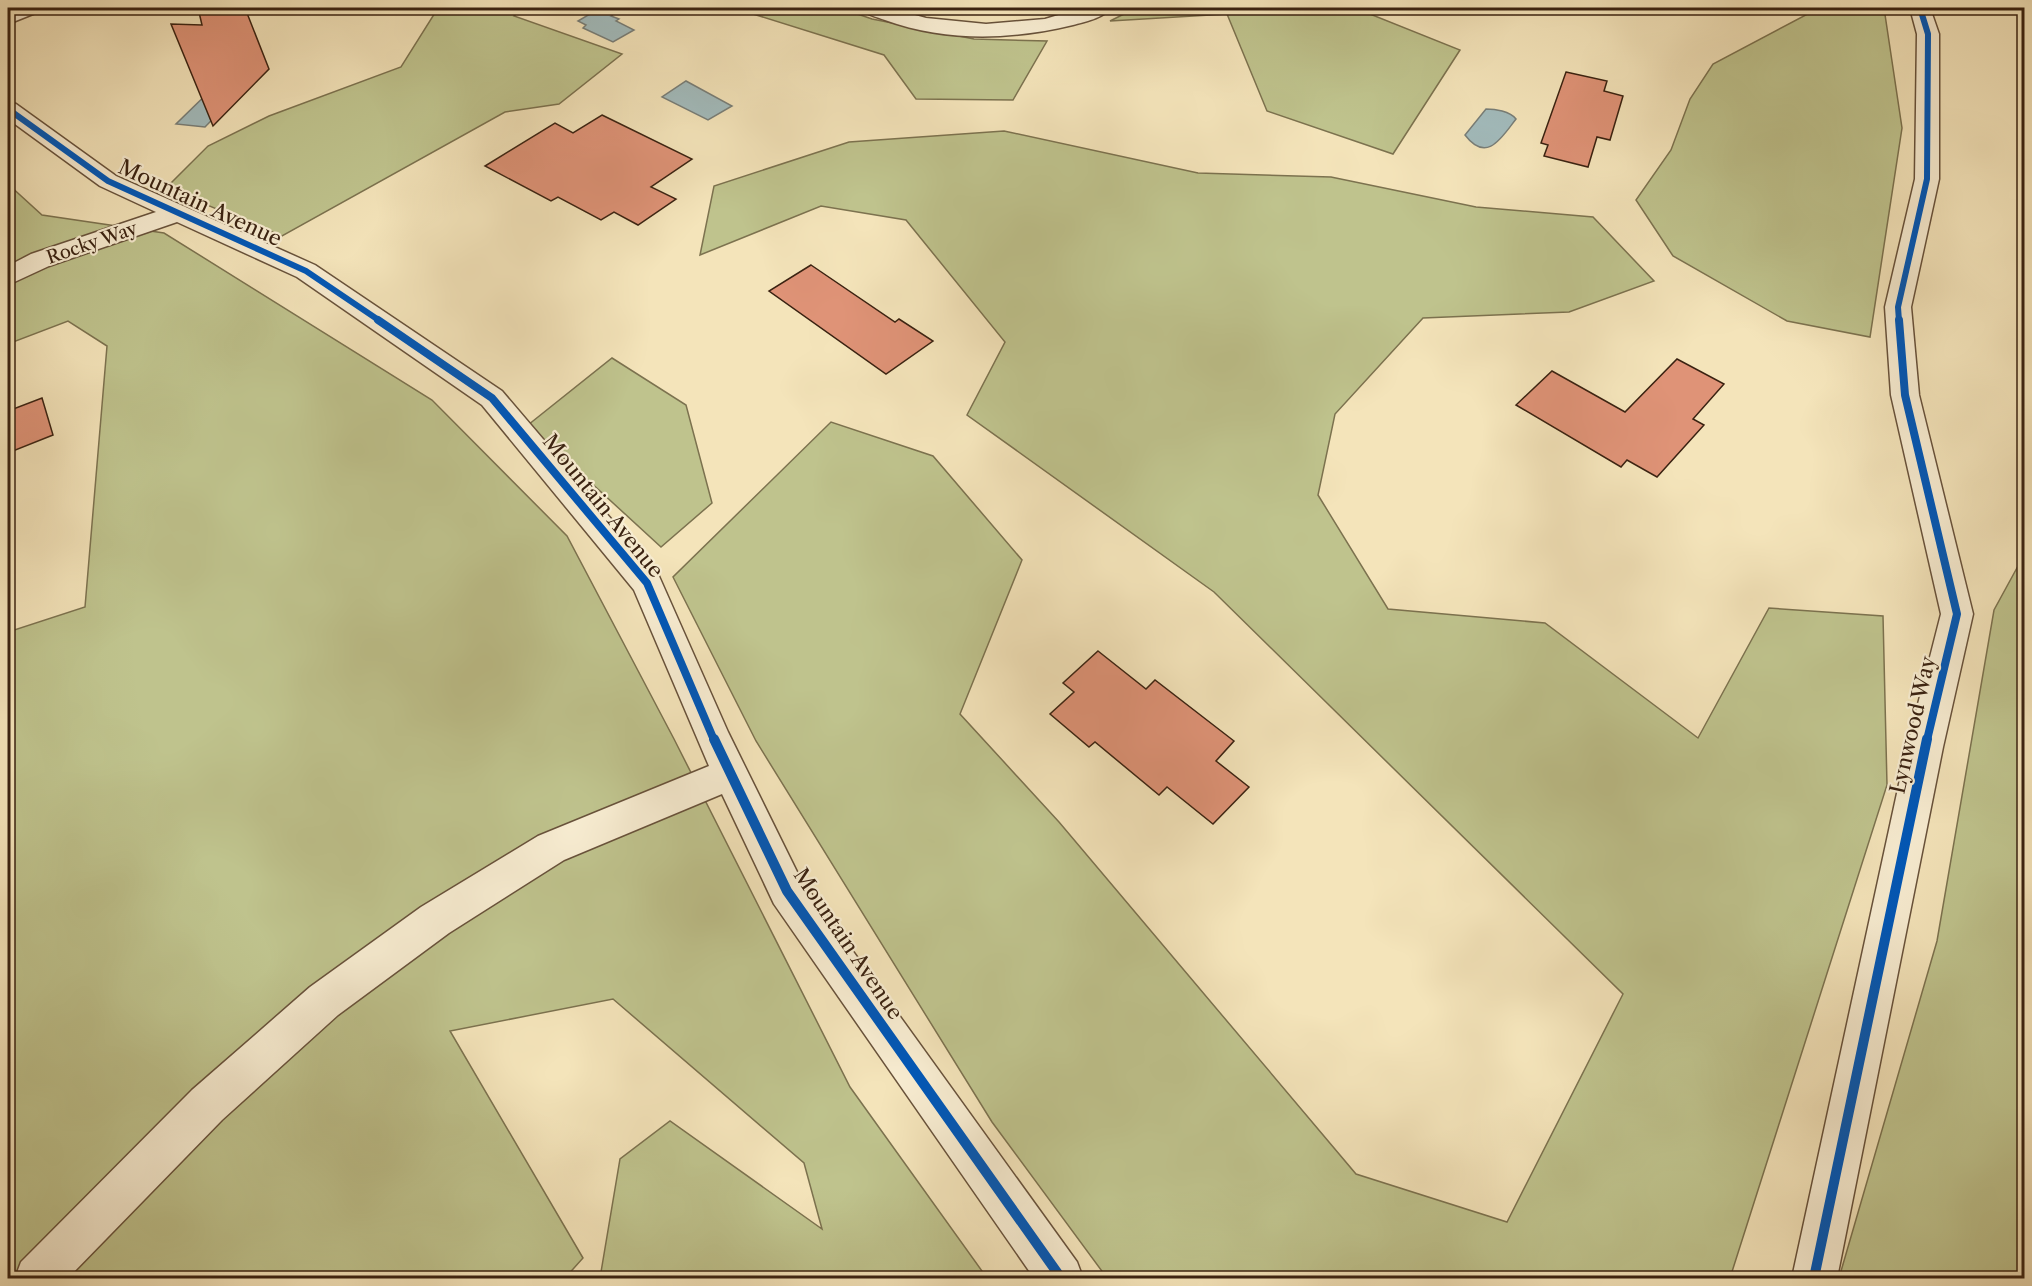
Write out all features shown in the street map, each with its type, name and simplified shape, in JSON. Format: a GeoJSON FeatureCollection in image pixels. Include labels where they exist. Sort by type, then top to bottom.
{"type":"FeatureCollection","features":[{"type":"Feature","properties":{"kind":"street"},"geometry":{"type":"LineString","coordinates":[[8,18],[31,8]]}},
{"type":"Feature","properties":{"kind":"street"},"geometry":{"type":"LineString","coordinates":[[872,8],[896,18],[978,31],[1036,28],[1100,8]]}},
{"type":"Feature","properties":{"kind":"street","name":"Lynwood Way"},"geometry":{"type":"LineString","coordinates":[[1814,1278],[1925,747],[1957,614],[1905,395],[1898,308],[1927,179],[1928,34],[1920,8]]}},
{"type":"Feature","properties":{"kind":"street","name":"Mountain Avenue"},"geometry":{"type":"LineString","coordinates":[[8,109],[108,181],[306,271],[492,398],[647,583],[731,774],[787,891],[1061,1278]]}},
{"type":"Feature","properties":{"kind":"street","name":"Rocky Way"},"geometry":{"type":"LineString","coordinates":[[8,277],[40,260],[178,213]]}},
{"type":"Feature","properties":{"kind":"street"},"geometry":{"type":"LineString","coordinates":[[36,1278],[207,1105],[324,1001],[435,920],[551,848],[731,774]]}},
{"type":"Feature","properties":{"kind":"green space"},"geometry":{"type":"Polygon","coordinates":[[[438,8],[522,8],[514,16],[622,54],[559,104],[505,112],[282,236],[166,188],[208,146],[269,116],[401,67],[438,8]]]}},
{"type":"Feature","properties":{"kind":"green space"},"geometry":{"type":"Polygon","coordinates":[[[734,8],[840,8],[872,19],[974,39],[1047,41],[1013,100],[916,99],[884,55],[734,8]]]}},
{"type":"Feature","properties":{"kind":"green space"},"geometry":{"type":"Polygon","coordinates":[[[1136,8],[1355,8],[1460,50],[1393,154],[1267,111],[1227,14],[1110,21],[1136,8]]]}},
{"type":"Feature","properties":{"kind":"green space"},"geometry":{"type":"Polygon","coordinates":[[[1819,8],[1884,8],[1902,128],[1870,337],[1787,321],[1673,256],[1636,200],[1671,150],[1690,99],[1713,64],[1819,8]]]}},
{"type":"Feature","properties":{"kind":"green space"},"geometry":{"type":"Polygon","coordinates":[[[1004,131],[1198,173],[1331,177],[1476,207],[1593,217],[1654,281],[1569,312],[1423,318],[1335,414],[1318,495],[1388,609],[1545,623],[1698,738],[1769,608],[1883,616],[1887,785],[1730,1278],[1107,1278],[992,1122],[756,741],[673,577],[831,422],[933,456],[1022,560],[960,714],[1059,822],[1356,1174],[1507,1222],[1623,994],[1214,592],[967,415],[1005,342],[906,220],[821,206],[700,255],[714,186],[849,142],[1004,131]]]}},
{"type":"Feature","properties":{"kind":"green space"},"geometry":{"type":"Polygon","coordinates":[[[8,184],[42,215],[164,233],[432,400],[567,536],[674,739],[850,1087],[987,1278],[600,1278],[620,1159],[670,1121],[822,1229],[804,1163],[613,999],[450,1031],[583,1258],[565,1278],[8,1278],[8,632],[85,607],[107,346],[68,321],[8,344],[8,184]]]}},
{"type":"Feature","properties":{"kind":"green space"},"geometry":{"type":"Polygon","coordinates":[[[612,358],[686,405],[712,503],[661,547],[528,425],[612,358]]]}},
{"type":"Feature","properties":{"kind":"green space"},"geometry":{"type":"Polygon","coordinates":[[[2024,555],[2024,1278],[1839,1278],[1937,941],[1994,610],[2024,555]]]}},
{"type":"Feature","properties":{"kind":"water"},"geometry":{"type":"Polygon","coordinates":[[[600,8],[614,14],[611,16],[619,19],[616,21],[634,30],[613,42],[583,28],[586,25],[578,21],[600,8]]]}},
{"type":"Feature","properties":{"kind":"water"},"geometry":{"type":"Polygon","coordinates":[[[686,81],[732,106],[708,120],[662,97],[686,81]]]}},
{"type":"Feature","properties":{"kind":"water"},"geometry":{"type":"Polygon","coordinates":[[[217,84],[244,87],[205,127],[176,124],[217,84]]]}},
{"type":"Feature","properties":{"kind":"water"},"geometry":{"type":"Polygon","coordinates":[[[1486,109],[1506,112],[1516,119],[1494,145],[1480,147],[1465,135],[1486,109]]]}},
{"type":"Feature","properties":{"kind":"building"},"geometry":{"type":"Polygon","coordinates":[[[198,8],[245,8],[269,69],[213,126],[171,24],[202,25],[198,8]]]}},
{"type":"Feature","properties":{"kind":"building"},"geometry":{"type":"Polygon","coordinates":[[[1566,72],[1607,81],[1604,91],[1623,96],[1610,140],[1597,137],[1588,167],[1544,156],[1548,145],[1541,143],[1566,72]]]}},
{"type":"Feature","properties":{"kind":"building"},"geometry":{"type":"Polygon","coordinates":[[[602,115],[692,159],[651,187],[676,199],[638,225],[614,212],[601,220],[558,197],[551,201],[485,166],[555,123],[573,133],[602,115]]]}},
{"type":"Feature","properties":{"kind":"building"},"geometry":{"type":"Polygon","coordinates":[[[811,265],[895,322],[899,319],[933,341],[886,374],[769,291],[811,265]]]}},
{"type":"Feature","properties":{"kind":"building"},"geometry":{"type":"Polygon","coordinates":[[[1677,359],[1724,384],[1693,419],[1704,425],[1657,477],[1627,460],[1621,467],[1516,405],[1552,371],[1625,412],[1677,359]]]}},
{"type":"Feature","properties":{"kind":"building"},"geometry":{"type":"Polygon","coordinates":[[[42,398],[53,435],[8,453],[8,411],[42,398]]]}},
{"type":"Feature","properties":{"kind":"building"},"geometry":{"type":"Polygon","coordinates":[[[1098,651],[1146,689],[1155,680],[1234,741],[1216,761],[1249,787],[1213,824],[1167,787],[1159,795],[1095,742],[1089,747],[1050,714],[1074,692],[1063,683],[1098,651]]]}},
{"type":"Feature","properties":{"kind":"cycle path"},"geometry":{"type":"LineString","coordinates":[[1814,1278],[1925,747],[1957,614],[1905,395],[1898,307],[1927,179],[1928,34],[1920,8]]}},
{"type":"Feature","properties":{"kind":"cycle path"},"geometry":{"type":"LineString","coordinates":[[8,109],[108,181],[306,271],[492,398],[647,583],[713,737],[787,891],[1061,1278]]}}]}
